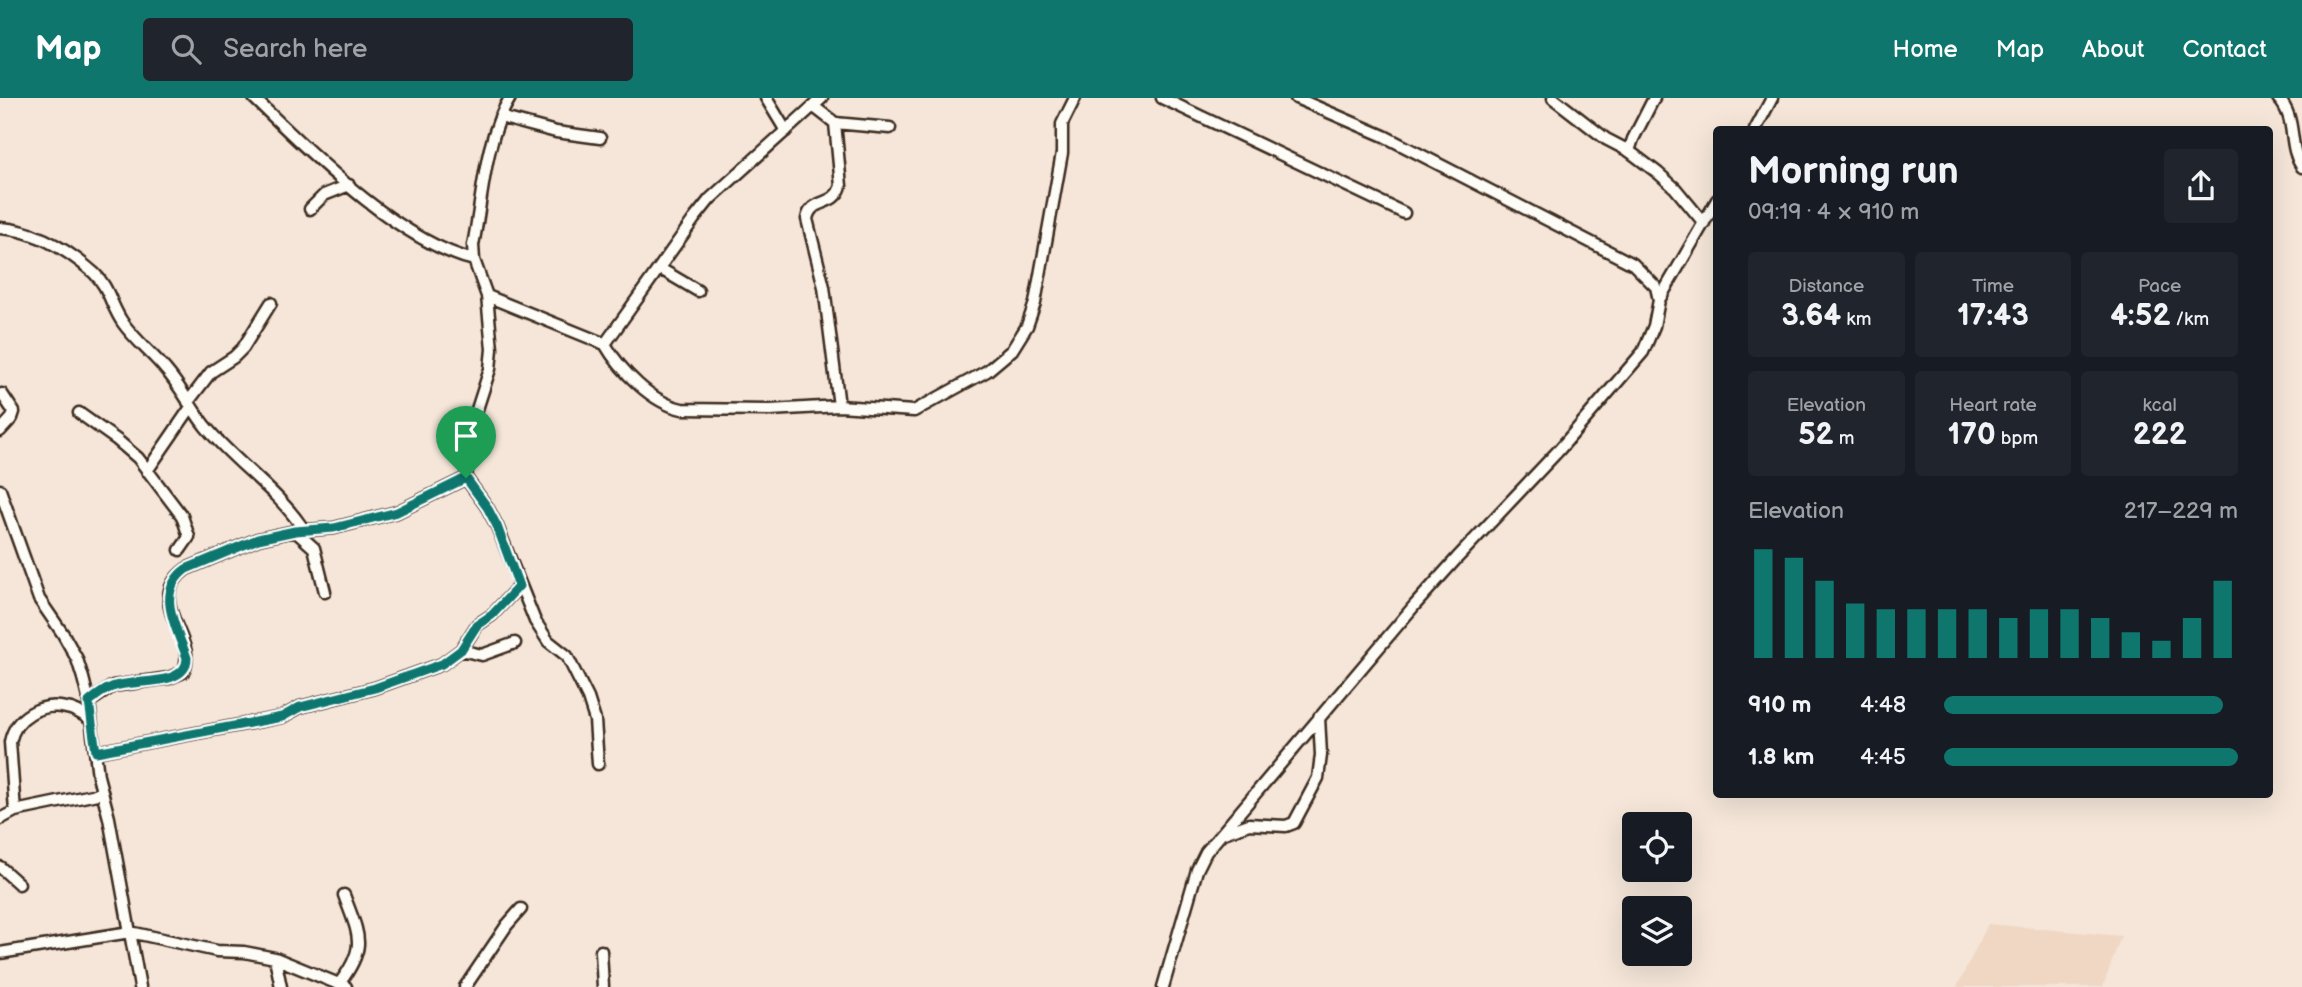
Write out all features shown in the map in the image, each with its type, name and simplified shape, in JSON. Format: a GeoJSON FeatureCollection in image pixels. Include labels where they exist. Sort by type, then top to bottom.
{"type":"FeatureCollection","features":[{"type":"Feature","properties":{"kind":"street"},"geometry":{"type":"LineString","coordinates":[[254,98],[376,208],[437,247],[474,260]]}},
{"type":"Feature","properties":{"kind":"street"},"geometry":{"type":"LineString","coordinates":[[510,98],[500,117],[485,177],[474,245],[474,260],[487,296],[492,349],[490,369],[471,428],[466,478],[497,526],[519,586],[538,627],[548,641],[567,656],[588,698],[596,729],[598,764]]}},
{"type":"Feature","properties":{"kind":"street"},"geometry":{"type":"LineString","coordinates":[[766,98],[786,131]]}},
{"type":"Feature","properties":{"kind":"street"},"geometry":{"type":"LineString","coordinates":[[606,344],[710,199],[822,98]]}},
{"type":"Feature","properties":{"kind":"street"},"geometry":{"type":"LineString","coordinates":[[487,296],[606,344],[615,361],[630,376],[670,407],[770,410],[839,406],[914,411],[987,371],[1012,350],[1027,326],[1035,303],[1062,153],[1062,124],[1075,98]]}},
{"type":"Feature","properties":{"kind":"street"},"geometry":{"type":"LineString","coordinates":[[1162,98],[1404,213]]}},
{"type":"Feature","properties":{"kind":"street"},"geometry":{"type":"LineString","coordinates":[[1296,98],[1384,136],[1633,264],[1656,287],[1659,300]]}},
{"type":"Feature","properties":{"kind":"street"},"geometry":{"type":"LineString","coordinates":[[1553,98],[1606,139],[1629,151],[1658,173],[1675,188],[1704,223]]}},
{"type":"Feature","properties":{"kind":"street"},"geometry":{"type":"LineString","coordinates":[[1629,151],[1654,98]]}},
{"type":"Feature","properties":{"kind":"street"},"geometry":{"type":"LineString","coordinates":[[1757,126],[1772,98]]}},
{"type":"Feature","properties":{"kind":"street"},"geometry":{"type":"LineString","coordinates":[[2278,98],[2290,119],[2294,131],[2295,156],[2302,167]]}},
{"type":"Feature","properties":{"kind":"street"},"geometry":{"type":"LineString","coordinates":[[813,106],[835,124],[890,128]]}},
{"type":"Feature","properties":{"kind":"street"},"geometry":{"type":"LineString","coordinates":[[500,117],[556,132],[600,138]]}},
{"type":"Feature","properties":{"kind":"street"},"geometry":{"type":"LineString","coordinates":[[835,124],[841,186],[833,200],[810,209],[807,219],[824,287],[839,406]]}},
{"type":"Feature","properties":{"kind":"street"},"geometry":{"type":"LineString","coordinates":[[310,209],[324,195],[349,185]]}},
{"type":"Feature","properties":{"kind":"street"},"geometry":{"type":"LineString","coordinates":[[1163,987],[1197,870],[1206,852],[1457,558],[1527,486],[1643,352],[1654,326],[1659,300],[1713,207]]}},
{"type":"Feature","properties":{"kind":"street"},"geometry":{"type":"LineString","coordinates":[[0,228],[22,230],[39,237],[93,272],[109,292],[122,321],[169,372],[189,404],[223,447],[270,488],[314,548],[325,592]]}},
{"type":"Feature","properties":{"kind":"street"},"geometry":{"type":"LineString","coordinates":[[659,268],[698,291]]}},
{"type":"Feature","properties":{"kind":"street"},"geometry":{"type":"LineString","coordinates":[[147,471],[211,372],[243,348],[271,303]]}},
{"type":"Feature","properties":{"kind":"street"},"geometry":{"type":"LineString","coordinates":[[0,431],[14,412],[2,394]]}},
{"type":"Feature","properties":{"kind":"street"},"geometry":{"type":"LineString","coordinates":[[79,412],[128,449],[182,516],[189,537],[180,550]]}},
{"type":"Feature","properties":{"kind":"street"},"geometry":{"type":"LineString","coordinates":[[89,702],[113,686],[180,676],[184,672],[187,658],[168,599],[170,586],[186,569],[241,545],[299,530],[334,528],[397,512],[466,478]]}},
{"type":"Feature","properties":{"kind":"street"},"geometry":{"type":"LineString","coordinates":[[0,490],[39,599],[77,659],[89,702],[102,793],[140,987]]}},
{"type":"Feature","properties":{"kind":"street"},"geometry":{"type":"LineString","coordinates":[[96,752],[282,717],[300,707],[375,688],[430,669],[461,650],[477,625],[492,615],[519,586]]}},
{"type":"Feature","properties":{"kind":"street"},"geometry":{"type":"LineString","coordinates":[[461,650],[482,655],[515,643]]}},
{"type":"Feature","properties":{"kind":"street"},"geometry":{"type":"LineString","coordinates":[[15,811],[10,742],[23,718],[34,711],[56,706],[73,710],[91,720]]}},
{"type":"Feature","properties":{"kind":"street"},"geometry":{"type":"LineString","coordinates":[[1221,835],[1249,824],[1286,827],[1294,823],[1318,778],[1321,755],[1319,717]]}},
{"type":"Feature","properties":{"kind":"street"},"geometry":{"type":"LineString","coordinates":[[0,819],[15,811],[102,793]]}},
{"type":"Feature","properties":{"kind":"street"},"geometry":{"type":"LineString","coordinates":[[0,867],[19,884]]}},
{"type":"Feature","properties":{"kind":"street"},"geometry":{"type":"LineString","coordinates":[[0,953],[130,932],[217,951],[244,952],[275,958],[343,985],[357,956],[359,943],[358,932],[344,895]]}},
{"type":"Feature","properties":{"kind":"street"},"geometry":{"type":"LineString","coordinates":[[465,987],[521,909]]}},
{"type":"Feature","properties":{"kind":"street"},"geometry":{"type":"LineString","coordinates":[[601,951],[603,987]]}},
{"type":"Feature","properties":{"kind":"street"},"geometry":{"type":"LineString","coordinates":[[275,958],[281,987]]}},
{"type":"Feature","properties":{"kind":"shaded area"},"geometry":{"type":"Polygon","coordinates":[[[1988,924],[2121,936],[2103,987],[1957,987],[1988,924]]]}},
{"type":"Feature","properties":{"kind":"route"},"geometry":{"type":"LineString","coordinates":[[466,478],[497,526],[519,586],[492,615],[477,625],[461,650],[430,669],[375,688],[300,707],[282,717],[96,752],[89,702],[113,686],[180,676],[186,668],[187,658],[168,599],[170,586],[186,569],[241,545],[279,533],[334,528],[397,512],[466,478]]}}]}
